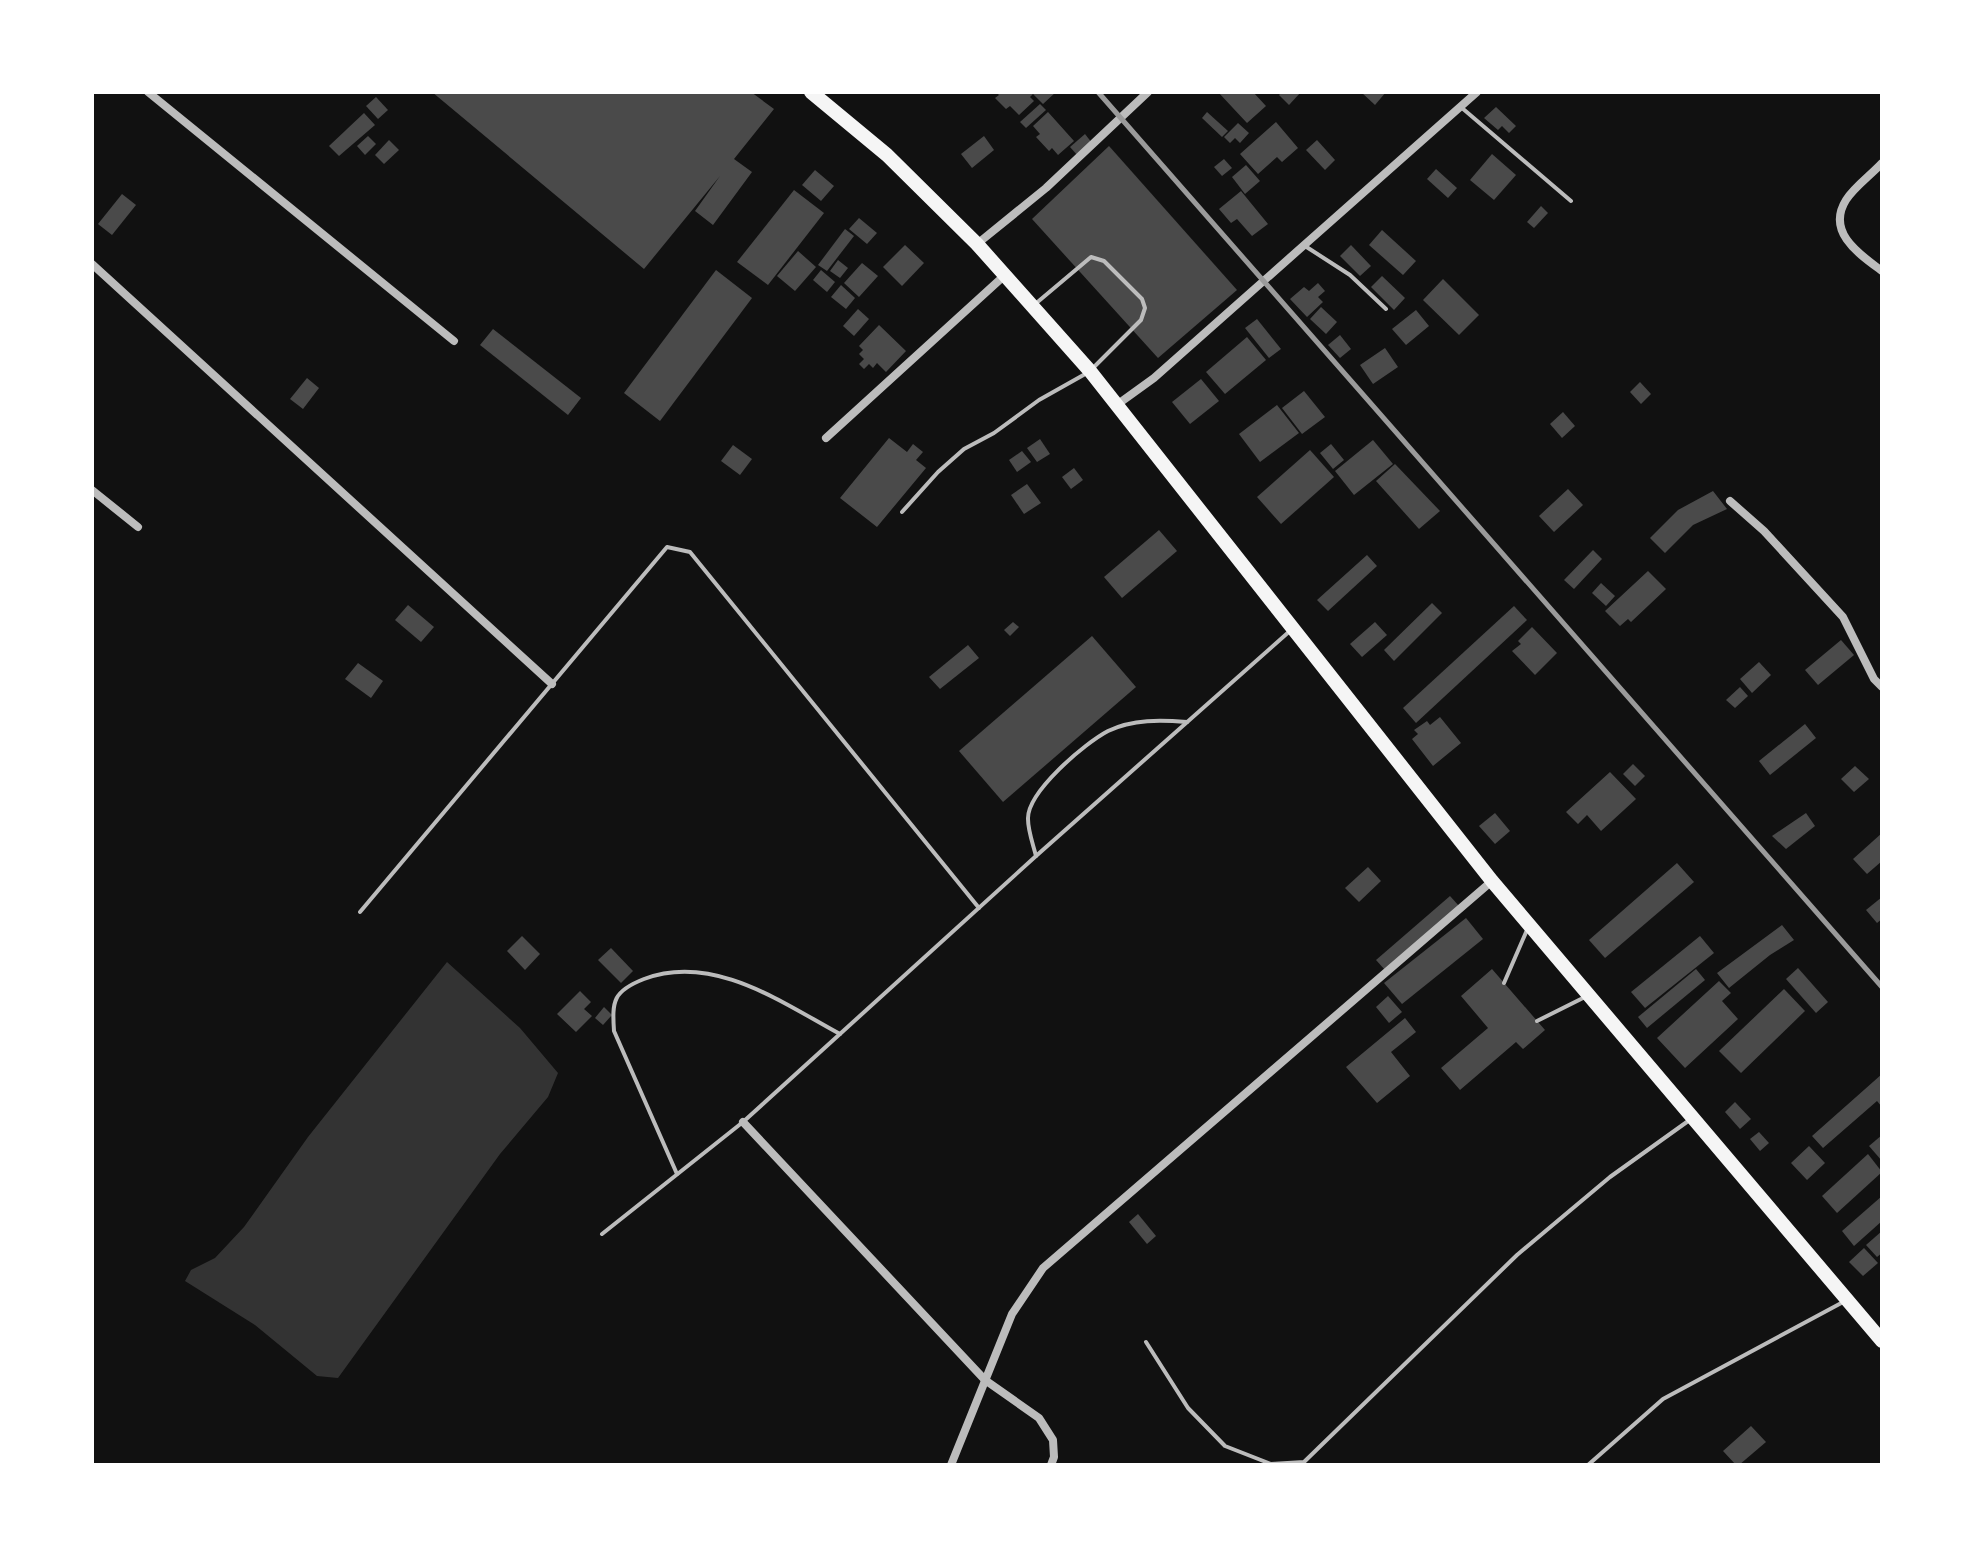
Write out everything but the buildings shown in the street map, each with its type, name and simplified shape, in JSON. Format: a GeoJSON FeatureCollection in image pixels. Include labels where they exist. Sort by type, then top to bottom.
{"type":"FeatureCollection","features":[{"type":"Feature","properties":{"kind":"highway"},"geometry":{"type":"LineString","coordinates":[[811,92],[887,155],[977,244],[1090,371],[1492,881],[1882,1341]]}},
{"type":"Feature","properties":{"kind":"street"},"geometry":{"type":"LineString","coordinates":[[148,92],[454,341]]}},
{"type":"Feature","properties":{"kind":"street"},"geometry":{"type":"LineString","coordinates":[[977,244],[1046,188],[1148,92]]}},
{"type":"Feature","properties":{"kind":"street"},"geometry":{"type":"LineString","coordinates":[[1118,404],[1154,378],[1477,92]]}},
{"type":"Feature","properties":{"kind":"street"},"geometry":{"type":"LineString","coordinates":[[1882,163],[1846,199],[1839,221],[1842,233],[1860,254],[1882,271]]}},
{"type":"Feature","properties":{"kind":"street"},"geometry":{"type":"LineString","coordinates":[[92,264],[552,684]]}},
{"type":"Feature","properties":{"kind":"street"},"geometry":{"type":"LineString","coordinates":[[826,438],[1005,275]]}},
{"type":"Feature","properties":{"kind":"street"},"geometry":{"type":"LineString","coordinates":[[92,490],[138,527]]}},
{"type":"Feature","properties":{"kind":"street"},"geometry":{"type":"LineString","coordinates":[[1730,501],[1764,531],[1843,617],[1874,679],[1882,687]]}},
{"type":"Feature","properties":{"kind":"street"},"geometry":{"type":"LineString","coordinates":[[951,1465],[1012,1314],[1043,1268],[1492,881]]}},
{"type":"Feature","properties":{"kind":"street"},"geometry":{"type":"LineString","coordinates":[[743,1122],[985,1380],[1039,1418],[1053,1440],[1051,1465]]}},
{"type":"Feature","properties":{"kind":"lane"},"geometry":{"type":"LineString","coordinates":[[1460,107],[1571,201]]}},
{"type":"Feature","properties":{"kind":"lane"},"geometry":{"type":"LineString","coordinates":[[1303,245],[1350,275],[1386,309]]}},
{"type":"Feature","properties":{"kind":"lane"},"geometry":{"type":"LineString","coordinates":[[902,512],[964,449],[1090,371],[1141,320],[1145,308],[1142,299],[1104,261],[1091,257],[1032,307]]}},
{"type":"Feature","properties":{"kind":"lane"},"geometry":{"type":"LineString","coordinates":[[360,912],[667,547],[690,552],[979,908]]}},
{"type":"Feature","properties":{"kind":"lane"},"geometry":{"type":"LineString","coordinates":[[602,1234],[743,1122],[1293,628]]}},
{"type":"Feature","properties":{"kind":"lane"},"geometry":{"type":"LineString","coordinates":[[1036,856],[1027,817],[1044,784],[1079,751],[1110,730],[1155,719],[1187,722]]}},
{"type":"Feature","properties":{"kind":"lane"},"geometry":{"type":"LineString","coordinates":[[1504,983],[1529,925]]}},
{"type":"Feature","properties":{"kind":"lane"},"geometry":{"type":"LineString","coordinates":[[677,1174],[614,1031],[612,1007],[620,993],[656,975],[689,971],[720,975],[769,995],[840,1034]]}},
{"type":"Feature","properties":{"kind":"lane"},"geometry":{"type":"LineString","coordinates":[[1537,1021],[1589,995]]}},
{"type":"Feature","properties":{"kind":"lane"},"geometry":{"type":"LineString","coordinates":[[1146,1342],[1188,1408],[1225,1446],[1271,1464],[1304,1462],[1517,1255],[1610,1177],[1692,1118]]}},
{"type":"Feature","properties":{"kind":"lane"},"geometry":{"type":"LineString","coordinates":[[1588,1465],[1663,1399],[1847,1300]]}},
{"type":"Feature","properties":{"kind":"shaded area"},"geometry":{"type":"Polygon","coordinates":[[[447,962],[520,1028],[558,1073],[548,1097],[500,1154],[338,1378],[317,1376],[255,1325],[185,1281],[191,1270],[215,1258],[244,1227],[308,1137],[447,962]]]}},
{"type":"Feature","properties":{"kind":"railway"},"geometry":{"type":"LineString","coordinates":[[1098,92],[1882,987]]}}]}
